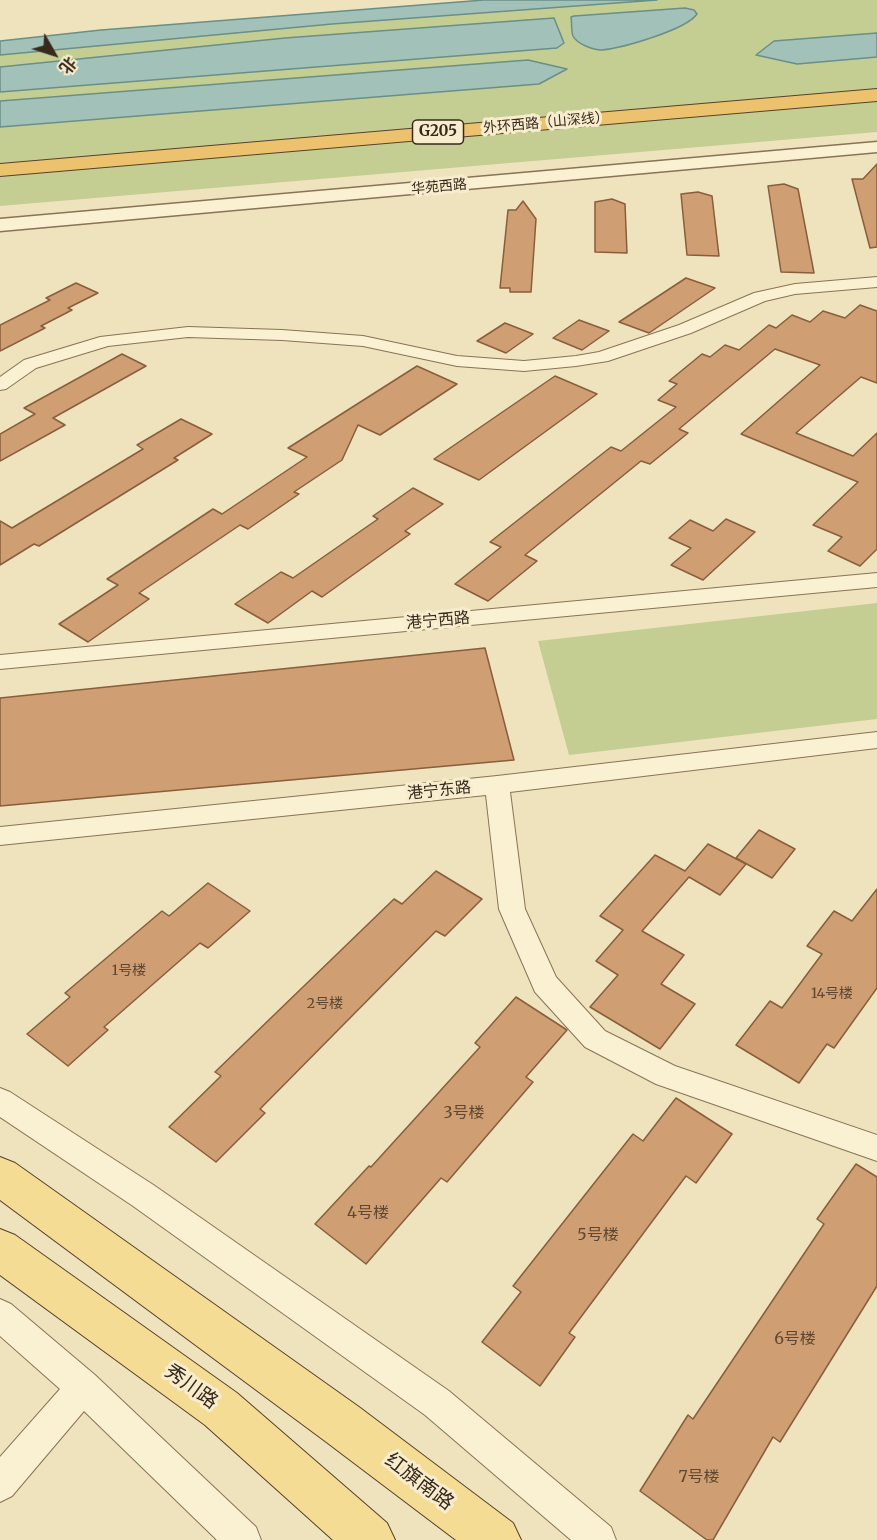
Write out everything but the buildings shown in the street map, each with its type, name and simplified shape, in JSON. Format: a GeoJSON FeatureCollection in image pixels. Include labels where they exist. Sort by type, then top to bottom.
{"type":"FeatureCollection","features":[{"type":"Feature","properties":{"kind":"highway"},"geometry":{"type":"LineString","coordinates":[[687,93],[877,78]]}},
{"type":"Feature","properties":{"kind":"highway","name":"外环西路（山深线）"},"geometry":{"type":"LineString","coordinates":[[0,170],[877,95]]}},
{"type":"Feature","properties":{"kind":"main road","name":"红旗南路"},"geometry":{"type":"LineString","coordinates":[[0,1176],[342,1424],[496,1540]]}},
{"type":"Feature","properties":{"kind":"main road","name":"秀川路"},"geometry":{"type":"LineString","coordinates":[[0,1249],[221,1409],[369,1540]]}},
{"type":"Feature","properties":{"kind":"street","name":"华苑西路"},"geometry":{"type":"LineString","coordinates":[[0,225],[877,147]]}},
{"type":"Feature","properties":{"kind":"street"},"geometry":{"type":"LineString","coordinates":[[0,385],[30,364],[106,341],[188,332],[282,334],[363,341],[457,361],[524,366],[576,362],[602,357],[685,329],[760,297],[795,289],[877,282]]}},
{"type":"Feature","properties":{"kind":"street","name":"港宁西路"},"geometry":{"type":"LineString","coordinates":[[0,662],[877,580]]}},
{"type":"Feature","properties":{"kind":"street","name":"港宁东路"},"geometry":{"type":"LineString","coordinates":[[0,837],[497,785],[877,740]]}},
{"type":"Feature","properties":{"kind":"street"},"geometry":{"type":"LineString","coordinates":[[497,785],[512,909],[545,984],[594,1039],[666,1075],[877,1148]]}},
{"type":"Feature","properties":{"kind":"street"},"geometry":{"type":"LineString","coordinates":[[0,1101],[144,1196],[437,1403],[598,1540]]}},
{"type":"Feature","properties":{"kind":"street"},"geometry":{"type":"LineString","coordinates":[[0,1315],[83,1387],[243,1540]]}},
{"type":"Feature","properties":{"kind":"street"},"geometry":{"type":"LineString","coordinates":[[0,1484],[83,1387]]}},
{"type":"Feature","properties":{"kind":"green space"},"geometry":{"type":"Polygon","coordinates":[[[525,0],[877,0],[877,132],[0,206],[0,44],[525,0]]]}},
{"type":"Feature","properties":{"kind":"green space"},"geometry":{"type":"Polygon","coordinates":[[[877,603],[877,719],[569,755],[538,641],[877,603]]]}},
{"type":"Feature","properties":{"kind":"water"},"geometry":{"type":"Polygon","coordinates":[[[484,0],[657,0],[332,24],[0,55],[0,41],[101,30],[484,0]]]}},
{"type":"Feature","properties":{"kind":"water"},"geometry":{"type":"Polygon","coordinates":[[[685,8],[694,10],[697,14],[691,20],[667,32],[624,46],[594,49],[578,42],[572,34],[571,17],[574,16],[685,8]]]}},
{"type":"Feature","properties":{"kind":"water"},"geometry":{"type":"Polygon","coordinates":[[[554,18],[564,43],[557,48],[0,92],[0,67],[285,38],[554,18]]]}},
{"type":"Feature","properties":{"kind":"water"},"geometry":{"type":"Polygon","coordinates":[[[877,33],[877,57],[797,64],[756,55],[774,41],[877,33]]]}},
{"type":"Feature","properties":{"kind":"water"},"geometry":{"type":"Polygon","coordinates":[[[528,60],[567,69],[539,84],[0,127],[0,101],[528,60]]]}}]}
